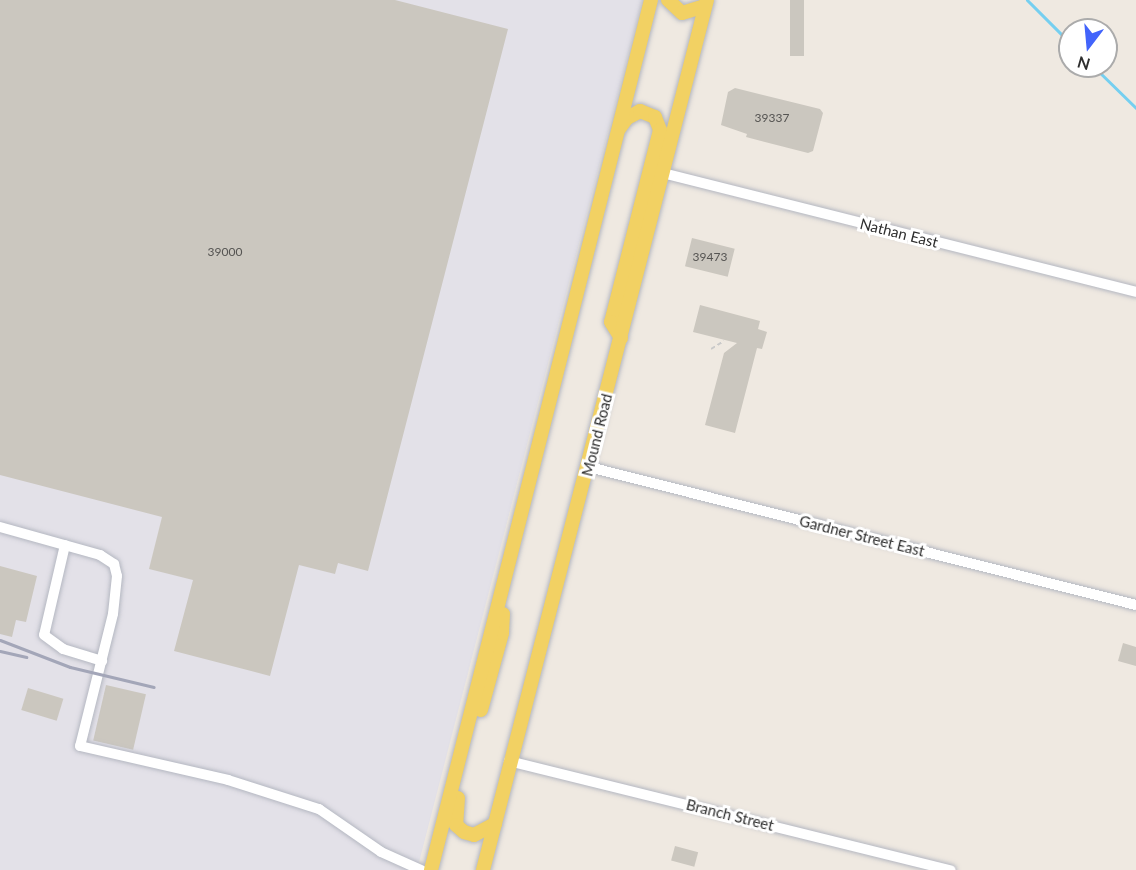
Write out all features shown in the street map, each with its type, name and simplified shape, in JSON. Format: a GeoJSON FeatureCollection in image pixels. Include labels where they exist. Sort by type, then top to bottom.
{"type":"FeatureCollection","features":[{"type":"Feature","properties":{"kind":"main road"},"geometry":{"type":"LineString","coordinates":[[431,870],[651,0]]}},
{"type":"Feature","properties":{"kind":"main road"},"geometry":{"type":"LineString","coordinates":[[668,0],[682,13],[706,3]]}},
{"type":"Feature","properties":{"kind":"main road","name":"Mound Road"},"geometry":{"type":"LineString","coordinates":[[483,870],[509,761],[589,467],[706,3]]}},
{"type":"Feature","properties":{"kind":"main road"},"geometry":{"type":"LineString","coordinates":[[616,133],[627,118],[640,111],[648,112],[659,122],[658,143],[611,322],[621,338]]}},
{"type":"Feature","properties":{"kind":"main road"},"geometry":{"type":"LineString","coordinates":[[495,824],[474,835],[464,832],[456,825],[454,812],[501,633],[504,582]]}},
{"type":"Feature","properties":{"kind":"street","name":"Nathan East"},"geometry":{"type":"LineString","coordinates":[[663,173],[1136,292]]}},
{"type":"Feature","properties":{"kind":"street","name":"Gardner Street East"},"geometry":{"type":"LineString","coordinates":[[589,467],[1136,605]]}},
{"type":"Feature","properties":{"kind":"street"},"geometry":{"type":"LineString","coordinates":[[0,527],[100,555],[114,564],[117,576],[113,614],[80,746],[228,780],[319,809],[381,852],[421,870]]}},
{"type":"Feature","properties":{"kind":"street"},"geometry":{"type":"LineString","coordinates":[[65,545],[44,635],[63,649],[102,661]]}},
{"type":"Feature","properties":{"kind":"street","name":"Branch Street"},"geometry":{"type":"LineString","coordinates":[[509,761],[951,870]]}},
{"type":"Feature","properties":{"kind":"path"},"geometry":{"type":"LineString","coordinates":[[711,349],[724,341]]}},
{"type":"Feature","properties":{"kind":"shaded area"},"geometry":{"type":"Polygon","coordinates":[[[0,0],[642,0],[417,870],[0,870],[0,0]]]}},
{"type":"Feature","properties":{"kind":"building"},"geometry":{"type":"Polygon","coordinates":[[[0,0],[395,0],[508,29],[368,571],[338,563],[335,574],[299,565],[270,676],[174,651],[193,580],[149,569],[162,517],[0,475],[0,0]]]}},
{"type":"Feature","properties":{"kind":"building"},"geometry":{"type":"Polygon","coordinates":[[[790,0],[804,0],[804,56],[790,56],[790,0]]]}},
{"type":"Feature","properties":{"kind":"building"},"geometry":{"type":"Polygon","coordinates":[[[735,88],[820,109],[823,113],[813,151],[808,153],[746,137],[747,134],[721,125],[728,92],[735,88]]]}},
{"type":"Feature","properties":{"kind":"building"},"geometry":{"type":"Polygon","coordinates":[[[692,238],[735,249],[728,277],[685,266],[692,238]]]}},
{"type":"Feature","properties":{"kind":"building"},"geometry":{"type":"Polygon","coordinates":[[[700,305],[760,321],[758,329],[767,332],[762,349],[757,348],[735,433],[705,425],[724,353],[737,343],[693,332],[700,305]]]}},
{"type":"Feature","properties":{"kind":"building"},"geometry":{"type":"Polygon","coordinates":[[[0,566],[37,576],[26,622],[16,620],[12,637],[0,634],[0,566]]]}},
{"type":"Feature","properties":{"kind":"building"},"geometry":{"type":"Polygon","coordinates":[[[1123,643],[1136,647],[1136,666],[1118,661],[1123,643]]]}},
{"type":"Feature","properties":{"kind":"building"},"geometry":{"type":"Polygon","coordinates":[[[106,685],[146,694],[133,750],[93,741],[106,685]]]}},
{"type":"Feature","properties":{"kind":"building"},"geometry":{"type":"Polygon","coordinates":[[[28,688],[63,699],[57,721],[21,710],[28,688]]]}},
{"type":"Feature","properties":{"kind":"building"},"geometry":{"type":"Polygon","coordinates":[[[675,846],[698,852],[694,867],[671,860],[675,846]]]}},
{"type":"Feature","properties":{"kind":"waterway"},"geometry":{"type":"LineString","coordinates":[[1027,0],[1058,31]]}},
{"type":"Feature","properties":{"kind":"waterway"},"geometry":{"type":"LineString","coordinates":[[1105,78],[1136,108]]}},
{"type":"Feature","properties":{"kind":"railway"},"geometry":{"type":"LineString","coordinates":[[0,640],[70,667],[154,687]]}},
{"type":"Feature","properties":{"kind":"railway"},"geometry":{"type":"LineString","coordinates":[[0,651],[26,657]]}}]}
